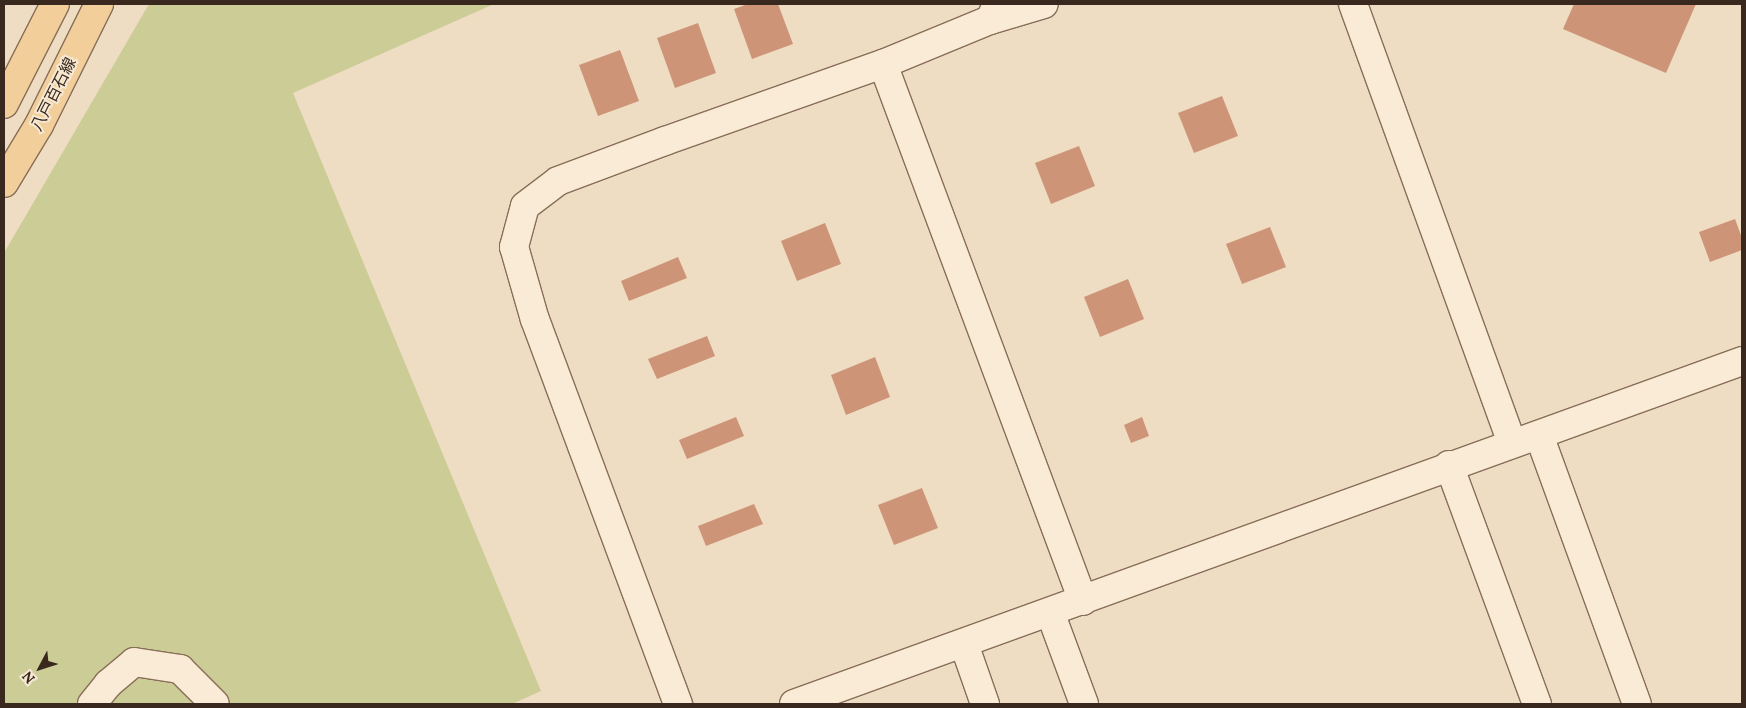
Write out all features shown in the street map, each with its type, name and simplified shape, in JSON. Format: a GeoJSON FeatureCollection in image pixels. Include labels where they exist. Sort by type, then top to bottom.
{"type":"FeatureCollection","features":[{"type":"Feature","properties":{"kind":"main road"},"geometry":{"type":"LineString","coordinates":[[4,104],[55,4]]}},
{"type":"Feature","properties":{"kind":"main road","name":"八戸百石線"},"geometry":{"type":"LineString","coordinates":[[4,183],[39,126],[99,4]]}},
{"type":"Feature","properties":{"kind":"lane"},"geometry":{"type":"LineString","coordinates":[[678,704],[535,320],[514,247],[525,206],[558,181],[883,64],[993,12],[1044,4]]}},
{"type":"Feature","properties":{"kind":"lane"},"geometry":{"type":"LineString","coordinates":[[1353,4],[1512,443]]}},
{"type":"Feature","properties":{"kind":"lane"},"geometry":{"type":"LineString","coordinates":[[883,64],[1083,601]]}},
{"type":"Feature","properties":{"kind":"lane"},"geometry":{"type":"LineString","coordinates":[[794,704],[1083,601],[1449,465],[1742,361]]}},
{"type":"Feature","properties":{"kind":"lane"},"geometry":{"type":"LineString","coordinates":[[1539,434],[1638,704]]}},
{"type":"Feature","properties":{"kind":"lane"},"geometry":{"type":"LineString","coordinates":[[1449,465],[1537,704]]}},
{"type":"Feature","properties":{"kind":"lane"},"geometry":{"type":"LineString","coordinates":[[1050,612],[1084,704]]}},
{"type":"Feature","properties":{"kind":"lane"},"geometry":{"type":"LineString","coordinates":[[964,644],[986,704]]}},
{"type":"Feature","properties":{"kind":"lane"},"geometry":{"type":"LineString","coordinates":[[92,704],[108,684],[134,662],[180,669],[215,704]]}},
{"type":"Feature","properties":{"kind":"green space"},"geometry":{"type":"Polygon","coordinates":[[[149,4],[494,4],[293,93],[541,691],[512,704],[4,704],[4,253],[149,4]]]}},
{"type":"Feature","properties":{"kind":"building"},"geometry":{"type":"Polygon","coordinates":[[[748,4],[778,4],[793,44],[752,59],[734,9],[748,4]]]}},
{"type":"Feature","properties":{"kind":"building"},"geometry":{"type":"Polygon","coordinates":[[[1574,4],[1696,4],[1666,73],[1563,29],[1574,4]]]}},
{"type":"Feature","properties":{"kind":"building"},"geometry":{"type":"Polygon","coordinates":[[[698,23],[716,73],[675,88],[657,38],[698,23]]]}},
{"type":"Feature","properties":{"kind":"building"},"geometry":{"type":"Polygon","coordinates":[[[620,50],[639,101],[598,116],[579,65],[620,50]]]}},
{"type":"Feature","properties":{"kind":"building"},"geometry":{"type":"Polygon","coordinates":[[[1222,96],[1238,136],[1194,153],[1178,113],[1222,96]]]}},
{"type":"Feature","properties":{"kind":"building"},"geometry":{"type":"Polygon","coordinates":[[[1079,146],[1095,186],[1051,204],[1035,163],[1079,146]]]}},
{"type":"Feature","properties":{"kind":"building"},"geometry":{"type":"Polygon","coordinates":[[[1735,219],[1742,238],[1742,250],[1710,262],[1699,232],[1735,219]]]}},
{"type":"Feature","properties":{"kind":"building"},"geometry":{"type":"Polygon","coordinates":[[[825,223],[841,264],[797,281],[781,241],[825,223]]]}},
{"type":"Feature","properties":{"kind":"building"},"geometry":{"type":"Polygon","coordinates":[[[1270,227],[1286,267],[1242,284],[1226,244],[1270,227]]]}},
{"type":"Feature","properties":{"kind":"building"},"geometry":{"type":"Polygon","coordinates":[[[678,257],[687,278],[629,301],[621,281],[678,257]]]}},
{"type":"Feature","properties":{"kind":"building"},"geometry":{"type":"Polygon","coordinates":[[[1128,279],[1144,319],[1100,337],[1084,297],[1128,279]]]}},
{"type":"Feature","properties":{"kind":"building"},"geometry":{"type":"Polygon","coordinates":[[[707,336],[715,356],[657,379],[648,359],[707,336]]]}},
{"type":"Feature","properties":{"kind":"building"},"geometry":{"type":"Polygon","coordinates":[[[875,357],[890,397],[846,415],[831,375],[875,357]]]}},
{"type":"Feature","properties":{"kind":"building"},"geometry":{"type":"Polygon","coordinates":[[[736,417],[744,436],[687,459],[679,440],[736,417]]]}},
{"type":"Feature","properties":{"kind":"building"},"geometry":{"type":"Polygon","coordinates":[[[1142,417],[1149,436],[1131,443],[1124,425],[1142,417]]]}},
{"type":"Feature","properties":{"kind":"building"},"geometry":{"type":"Polygon","coordinates":[[[922,488],[938,528],[894,545],[878,505],[922,488]]]}},
{"type":"Feature","properties":{"kind":"building"},"geometry":{"type":"Polygon","coordinates":[[[754,504],[763,524],[706,546],[698,526],[754,504]]]}}]}
